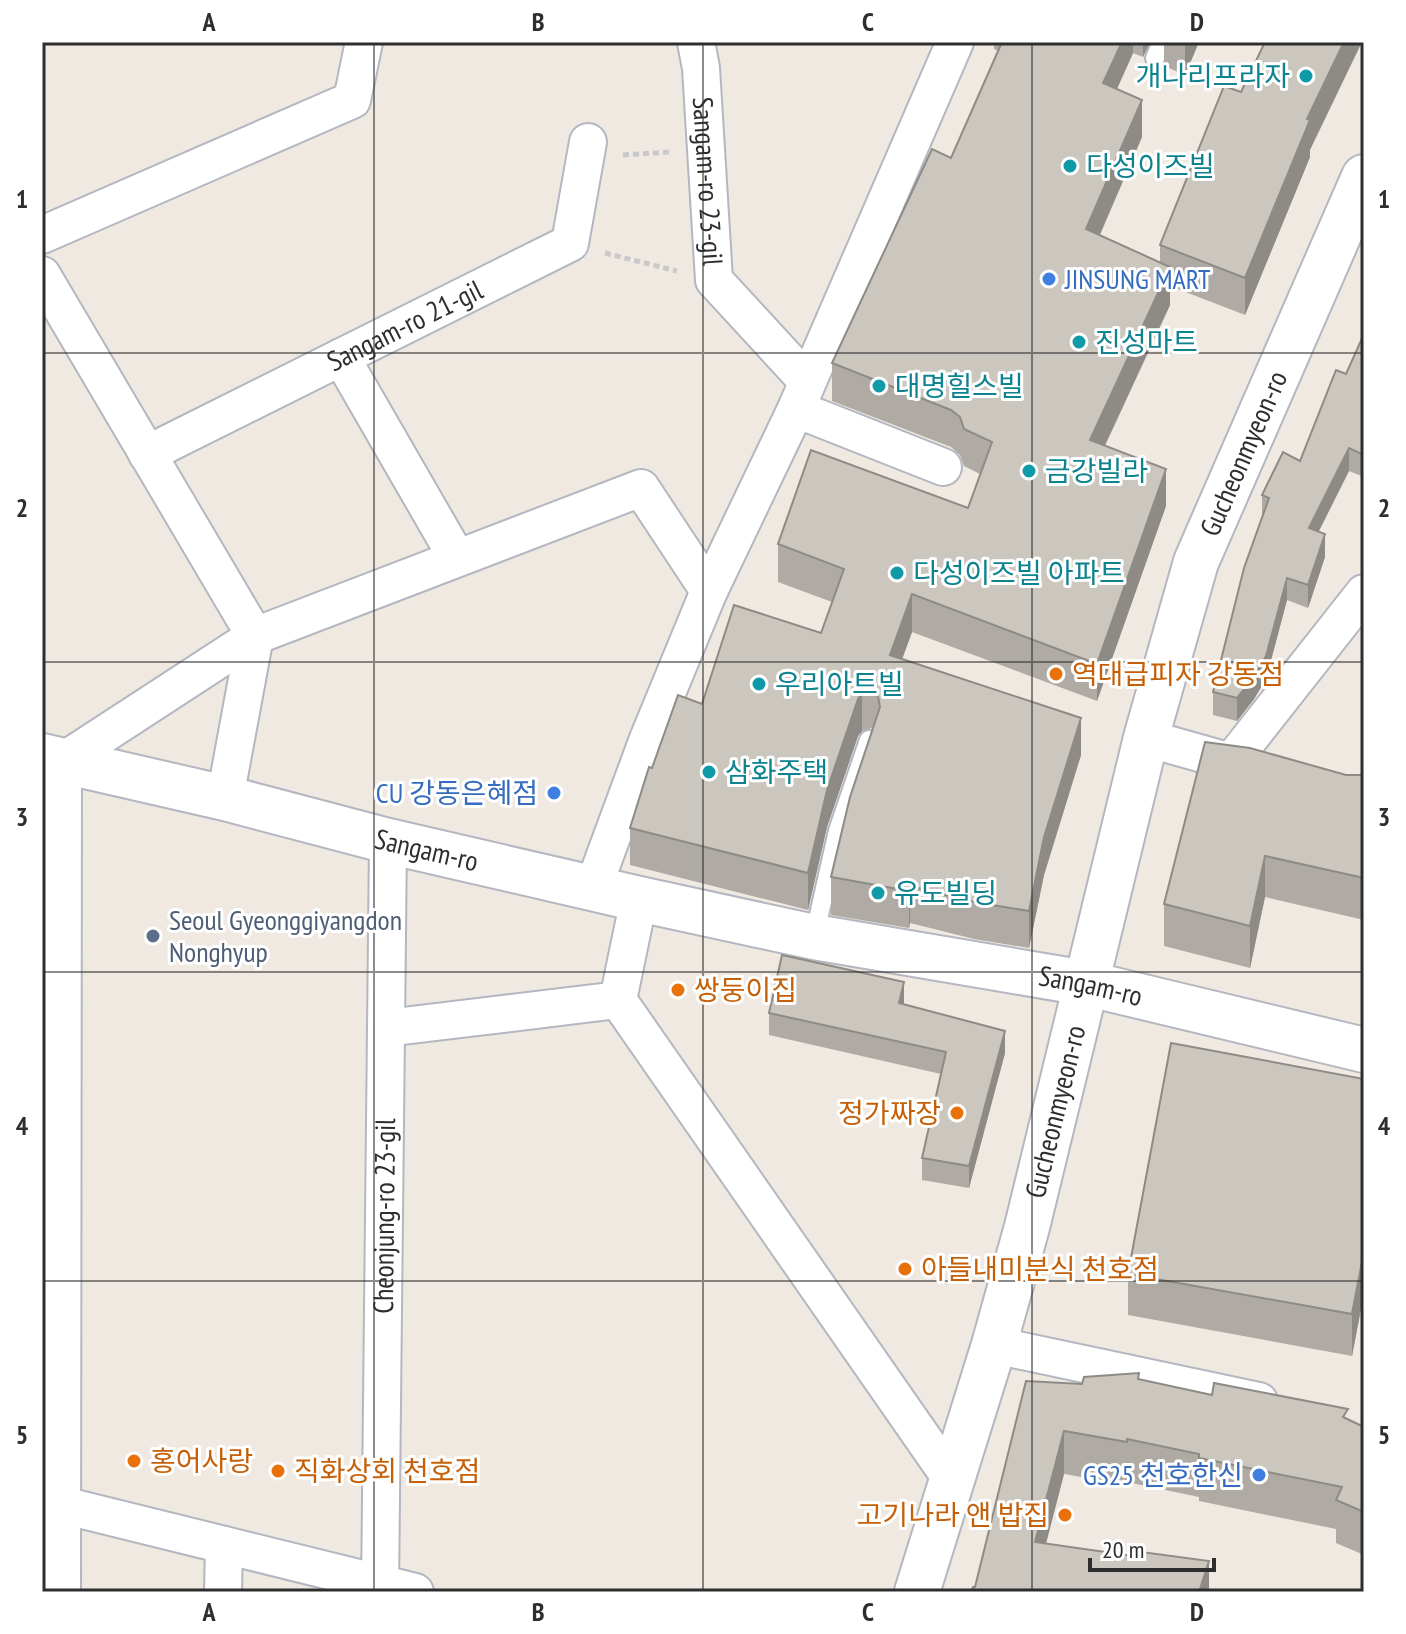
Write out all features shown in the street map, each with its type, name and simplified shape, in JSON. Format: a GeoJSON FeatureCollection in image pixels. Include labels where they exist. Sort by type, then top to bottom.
{"type":"FeatureCollection","features":[{"type":"Feature","properties":{"kind":"main road","name":"Gucheonmyeon-ro"},"geometry":{"type":"LineString","coordinates":[[917,1592],[994,1345],[1027,1227],[1146,738],[1196,562],[1364,177]]}},
{"type":"Feature","properties":{"kind":"main road","name":"Sangam-ro"},"geometry":{"type":"LineString","coordinates":[[52,759],[639,899],[814,937],[1085,983],[1364,1050]]}},
{"type":"Feature","properties":{"kind":"street"},"geometry":{"type":"LineString","coordinates":[[42,235],[352,100],[364,42]]}},
{"type":"Feature","properties":{"kind":"street","name":"Sangam-ro 23-gil"},"geometry":{"type":"LineString","coordinates":[[696,42],[714,280],[802,395]]}},
{"type":"Feature","properties":{"kind":"street"},"geometry":{"type":"LineString","coordinates":[[593,888],[648,739],[709,591],[802,395],[955,42]]}},
{"type":"Feature","properties":{"kind":"street"},"geometry":{"type":"LineString","coordinates":[[570,243],[587,149]]}},
{"type":"Feature","properties":{"kind":"street","name":"Sangam-ro 21-gil"},"geometry":{"type":"LineString","coordinates":[[147,454],[570,243]]}},
{"type":"Feature","properties":{"kind":"street"},"geometry":{"type":"LineString","coordinates":[[42,275],[255,636],[225,798]]}},
{"type":"Feature","properties":{"kind":"street"},"geometry":{"type":"LineString","coordinates":[[341,357],[457,558]]}},
{"type":"Feature","properties":{"kind":"street"},"geometry":{"type":"LineString","coordinates":[[802,395],[943,467]]}},
{"type":"Feature","properties":{"kind":"street"},"geometry":{"type":"LineString","coordinates":[[62,1592],[53,1502],[52,759],[255,636],[641,488],[709,591]]}},
{"type":"Feature","properties":{"kind":"street"},"geometry":{"type":"LineString","coordinates":[[1231,762],[1364,593]]}},
{"type":"Feature","properties":{"kind":"street"},"geometry":{"type":"LineString","coordinates":[[1146,738],[1276,775]]}},
{"type":"Feature","properties":{"kind":"street","name":"Cheonjung-ro 23-gil"},"geometry":{"type":"LineString","coordinates":[[380,1588],[388,841]]}},
{"type":"Feature","properties":{"kind":"street"},"geometry":{"type":"LineString","coordinates":[[639,899],[618,1000],[952,1480]]}},
{"type":"Feature","properties":{"kind":"street"},"geometry":{"type":"LineString","coordinates":[[386,1028],[618,1000]]}},
{"type":"Feature","properties":{"kind":"street"},"geometry":{"type":"LineString","coordinates":[[994,1345],[1295,1409]]}},
{"type":"Feature","properties":{"kind":"street"},"geometry":{"type":"LineString","coordinates":[[53,1502],[380,1588],[415,1592]]}},
{"type":"Feature","properties":{"kind":"street"},"geometry":{"type":"LineString","coordinates":[[223,1592],[224,1545]]}},
{"type":"Feature","properties":{"kind":"lane"},"geometry":{"type":"LineString","coordinates":[[814,937],[838,831],[869,740]]}},
{"type":"Feature","properties":{"kind":"path"},"geometry":{"type":"LineString","coordinates":[[587,149],[706,150]]}},
{"type":"Feature","properties":{"kind":"path"},"geometry":{"type":"LineString","coordinates":[[570,243],[714,280]]}},
{"type":"Feature","properties":{"kind":"building"},"geometry":{"type":"Polygon","coordinates":[[[1002,42],[1122,42],[1103,83],[1142,100],[1086,229],[1170,267],[1090,440],[1166,469],[1097,664],[912,594],[890,655],[1081,718],[1044,837],[1029,911],[974,902],[910,886],[909,891],[831,877],[850,797],[880,707],[878,696],[872,691],[862,693],[858,699],[827,790],[808,873],[630,828],[649,767],[652,768],[678,695],[702,704],[734,605],[821,633],[844,569],[778,544],[811,450],[968,508],[992,442],[964,429],[960,417],[951,410],[832,363],[932,149],[951,158],[1002,42]]]}},
{"type":"Feature","properties":{"kind":"building"},"geometry":{"type":"Polygon","coordinates":[[[1265,42],[1344,42],[1307,119],[1310,120],[1245,278],[1160,245],[1224,86],[1241,92],[1265,42]]]}},
{"type":"Feature","properties":{"kind":"building"},"geometry":{"type":"Polygon","coordinates":[[[1364,334],[1364,455],[1349,448],[1309,528],[1325,534],[1308,585],[1287,578],[1266,656],[1254,677],[1237,698],[1213,692],[1244,568],[1269,498],[1262,495],[1283,452],[1300,461],[1336,370],[1346,374],[1364,334]]]}},
{"type":"Feature","properties":{"kind":"building"},"geometry":{"type":"Polygon","coordinates":[[[1205,742],[1250,748],[1346,775],[1364,775],[1364,878],[1265,856],[1250,926],[1164,904],[1205,742]]]}},
{"type":"Feature","properties":{"kind":"building"},"geometry":{"type":"Polygon","coordinates":[[[782,955],[904,982],[899,1003],[1005,1031],[969,1166],[922,1158],[946,1052],[769,1013],[782,955]]]}},
{"type":"Feature","properties":{"kind":"building"},"geometry":{"type":"Polygon","coordinates":[[[1171,1043],[1364,1079],[1364,1251],[1352,1314],[1128,1274],[1171,1043]]]}},
{"type":"Feature","properties":{"kind":"building"},"geometry":{"type":"Polygon","coordinates":[[[1139,1373],[1138,1379],[1212,1395],[1214,1383],[1348,1409],[1343,1417],[1364,1427],[1364,1512],[1336,1500],[1342,1487],[1199,1458],[1199,1454],[1127,1439],[1127,1442],[1064,1431],[1035,1542],[1140,1557],[1142,1552],[1209,1561],[1199,1592],[971,1592],[975,1587],[1026,1381],[1082,1384],[1084,1377],[1139,1373]]]}},
{"type":"Feature","properties":{"kind":"place","name":"개나리프라자"},"geometry":{"type":"Point","coordinates":[1306,76]}},
{"type":"Feature","properties":{"kind":"place","name":"다성이즈빌"},"geometry":{"type":"Point","coordinates":[1070,166]}},
{"type":"Feature","properties":{"kind":"place","name":"JINSUNG MART"},"geometry":{"type":"Point","coordinates":[1049,279]}},
{"type":"Feature","properties":{"kind":"place","name":"진성마트"},"geometry":{"type":"Point","coordinates":[1079,342]}},
{"type":"Feature","properties":{"kind":"place","name":"대명힐스빌"},"geometry":{"type":"Point","coordinates":[879,386]}},
{"type":"Feature","properties":{"kind":"place","name":"금강빌라"},"geometry":{"type":"Point","coordinates":[1029,471]}},
{"type":"Feature","properties":{"kind":"place","name":"다성이즈빌 아파트"},"geometry":{"type":"Point","coordinates":[897,573]}},
{"type":"Feature","properties":{"kind":"place","name":"역대급피자 강동점"},"geometry":{"type":"Point","coordinates":[1056,674]}},
{"type":"Feature","properties":{"kind":"place","name":"우리아트빌"},"geometry":{"type":"Point","coordinates":[759,684]}},
{"type":"Feature","properties":{"kind":"place","name":"삼화주택"},"geometry":{"type":"Point","coordinates":[709,772]}},
{"type":"Feature","properties":{"kind":"place","name":"CU 강동은혜점"},"geometry":{"type":"Point","coordinates":[554,793]}},
{"type":"Feature","properties":{"kind":"place","name":"유도빌딩"},"geometry":{"type":"Point","coordinates":[878,893]}},
{"type":"Feature","properties":{"kind":"place","name":"Seoul Gyeonggiyangdon Nonghyup"},"geometry":{"type":"Point","coordinates":[153,936]}},
{"type":"Feature","properties":{"kind":"place","name":"쌍둥이집"},"geometry":{"type":"Point","coordinates":[678,990]}},
{"type":"Feature","properties":{"kind":"place","name":"정가짜장"},"geometry":{"type":"Point","coordinates":[957,1113]}},
{"type":"Feature","properties":{"kind":"place","name":"아들내미분식 천호점"},"geometry":{"type":"Point","coordinates":[905,1269]}},
{"type":"Feature","properties":{"kind":"place","name":"홍어사랑"},"geometry":{"type":"Point","coordinates":[134,1461]}},
{"type":"Feature","properties":{"kind":"place","name":"직화상회 천호점"},"geometry":{"type":"Point","coordinates":[278,1471]}},
{"type":"Feature","properties":{"kind":"place","name":"GS25 천호한신"},"geometry":{"type":"Point","coordinates":[1259,1475]}},
{"type":"Feature","properties":{"kind":"place","name":"고기나라 앤 밥집"},"geometry":{"type":"Point","coordinates":[1065,1515]}}]}
